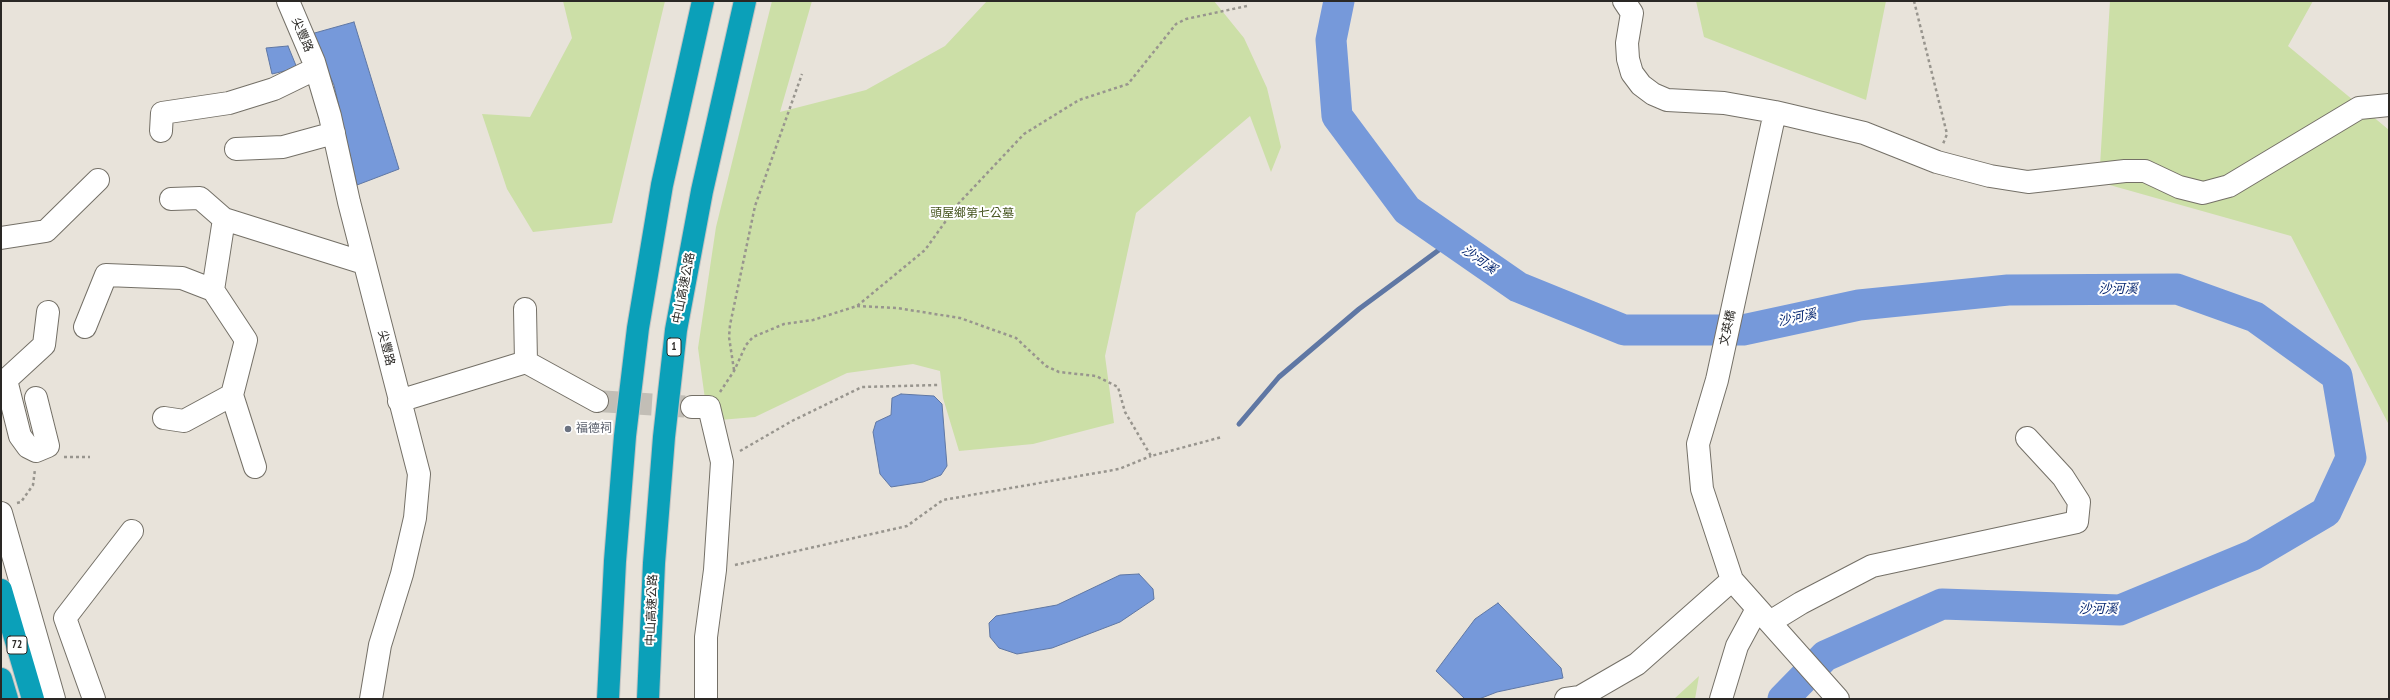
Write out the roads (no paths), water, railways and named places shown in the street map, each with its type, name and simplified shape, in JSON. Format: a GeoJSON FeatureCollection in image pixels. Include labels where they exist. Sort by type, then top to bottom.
{"type":"FeatureCollection","features":[{"type":"Feature","properties":{"kind":"highway"},"geometry":{"type":"LineString","coordinates":[[608,699],[616,554],[626,436],[638,328],[662,184],[703,1]]}},
{"type":"Feature","properties":{"kind":"highway","name":"中山高速公路"},"geometry":{"type":"LineString","coordinates":[[648,699],[654,563],[664,437],[676,330],[702,191],[745,1]]}},
{"type":"Feature","properties":{"kind":"highway","name":"72"},"geometry":{"type":"LineString","coordinates":[[1,590],[33,699]]}},
{"type":"Feature","properties":{"kind":"highway"},"geometry":{"type":"LineString","coordinates":[[1,679],[7,699]]}},
{"type":"Feature","properties":{"kind":"street","name":"尖豐路"},"geometry":{"type":"LineString","coordinates":[[288,1],[315,69],[334,133],[364,263],[419,474],[415,518],[402,574],[380,645],[371,699]]}},
{"type":"Feature","properties":{"kind":"street"},"geometry":{"type":"LineString","coordinates":[[1624,1],[1632,13],[1627,43],[1628,59],[1632,73],[1641,85],[1653,94],[1667,100],[1724,103],[1775,112],[1864,133],[1937,162],[1990,176],[2028,182],[2125,171],[2145,172],[2179,188],[2203,193],[2229,186],[2359,108],[2389,104]]}},
{"type":"Feature","properties":{"kind":"street"},"geometry":{"type":"LineString","coordinates":[[161,130],[162,113],[229,103],[274,89],[315,69]]}},
{"type":"Feature","properties":{"kind":"street","name":"文英橋"},"geometry":{"type":"LineString","coordinates":[[1732,580],[1702,489],[1698,444],[1717,380],[1775,112]]}},
{"type":"Feature","properties":{"kind":"street"},"geometry":{"type":"LineString","coordinates":[[236,149],[283,147],[334,133]]}},
{"type":"Feature","properties":{"kind":"street"},"geometry":{"type":"LineString","coordinates":[[1,238],[46,231],[98,180]]}},
{"type":"Feature","properties":{"kind":"street"},"geometry":{"type":"LineString","coordinates":[[172,199],[200,198],[224,219],[364,263]]}},
{"type":"Feature","properties":{"kind":"street"},"geometry":{"type":"LineString","coordinates":[[213,290],[224,219]]}},
{"type":"Feature","properties":{"kind":"street"},"geometry":{"type":"LineString","coordinates":[[85,327],[106,275],[182,278],[213,290],[246,340],[232,395],[255,468]]}},
{"type":"Feature","properties":{"kind":"street"},"geometry":{"type":"LineString","coordinates":[[526,309],[526,362]]}},
{"type":"Feature","properties":{"kind":"street"},"geometry":{"type":"LineString","coordinates":[[36,398],[48,446],[36,451],[28,447],[20,436],[3,381],[44,345],[48,312]]}},
{"type":"Feature","properties":{"kind":"street"},"geometry":{"type":"LineString","coordinates":[[399,401],[526,362],[597,401]]}},
{"type":"Feature","properties":{"kind":"street"},"geometry":{"type":"LineString","coordinates":[[164,418],[184,421],[232,395]]}},
{"type":"Feature","properties":{"kind":"street"},"geometry":{"type":"LineString","coordinates":[[701,407],[722,462],[714,570],[706,637],[706,699]]}},
{"type":"Feature","properties":{"kind":"street"},"geometry":{"type":"LineString","coordinates":[[1721,699],[1736,646],[1768,620],[1872,566],[2077,522],[2079,502],[2063,477],[2027,438]]}},
{"type":"Feature","properties":{"kind":"street"},"geometry":{"type":"LineString","coordinates":[[8,508],[54,699]]}},
{"type":"Feature","properties":{"kind":"street"},"geometry":{"type":"LineString","coordinates":[[94,699],[66,618],[132,531]]}},
{"type":"Feature","properties":{"kind":"street"},"geometry":{"type":"LineString","coordinates":[[1566,699],[1580,697],[1637,664],[1732,580],[1837,698]]}},
{"type":"Feature","properties":{"kind":"water"},"geometry":{"type":"Polygon","coordinates":[[[354,22],[399,169],[357,185],[334,85],[311,34],[354,22]]]}},
{"type":"Feature","properties":{"kind":"water"},"geometry":{"type":"Polygon","coordinates":[[[288,46],[297,68],[272,74],[266,48],[288,46]]]}},
{"type":"Feature","properties":{"kind":"water"},"geometry":{"type":"Polygon","coordinates":[[[901,394],[934,396],[942,404],[947,466],[941,475],[923,482],[891,487],[880,474],[873,432],[876,422],[891,415],[892,398],[901,394]]]}},
{"type":"Feature","properties":{"kind":"water"},"geometry":{"type":"Polygon","coordinates":[[[1139,574],[1153,589],[1154,599],[1120,622],[1052,648],[1017,654],[999,648],[990,637],[989,623],[996,616],[1057,605],[1120,575],[1139,574]]]}},
{"type":"Feature","properties":{"kind":"water"},"geometry":{"type":"Polygon","coordinates":[[[1498,603],[1561,668],[1563,678],[1497,692],[1479,699],[1465,699],[1436,671],[1475,619],[1498,603]]]}},
{"type":"Feature","properties":{"kind":"waterway","name":"沙河溪"},"geometry":{"type":"LineString","coordinates":[[1339,1],[1331,40],[1337,116],[1407,210],[1518,287],[1624,330],[1743,330],[1859,305],[2008,290],[2177,289],[2255,317],[2337,376],[2351,458],[2326,512],[2253,555],[2120,610],[1942,604],[1825,656],[1783,699]]}},
{"type":"Feature","properties":{"kind":"waterway"},"geometry":{"type":"LineString","coordinates":[[1239,424],[1279,377],[1359,309],[1451,241]]}},
{"type":"Feature","properties":{"kind":"tunnel"},"geometry":{"type":"LineString","coordinates":[[597,401],[692,407]]}},
{"type":"Feature","properties":{"kind":"place","name":"福德祠"},"geometry":{"type":"Point","coordinates":[568,429]}},
{"type":"Feature","properties":{"kind":"park label","name":"頭屋鄉第七公墓"},"geometry":{"type":"Point","coordinates":[972,214]}}]}
